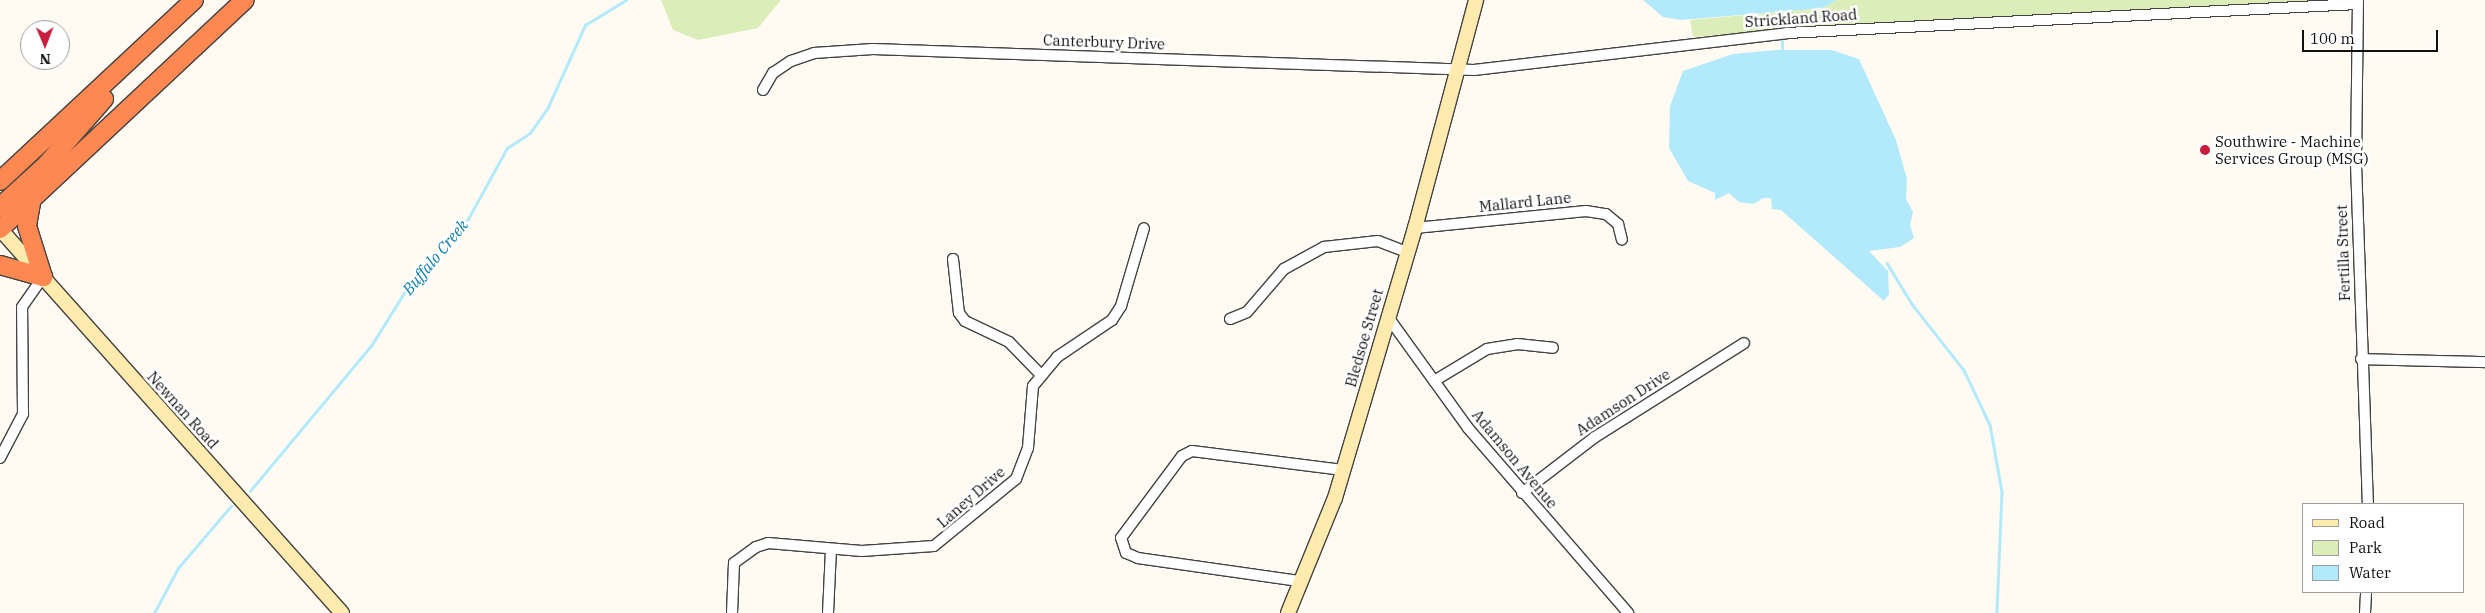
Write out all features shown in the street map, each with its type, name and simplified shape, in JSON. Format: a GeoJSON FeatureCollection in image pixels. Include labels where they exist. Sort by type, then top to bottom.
{"type":"FeatureCollection","features":[{"type":"Feature","properties":{"kind":"highway"},"geometry":{"type":"LineString","coordinates":[[0,181],[147,46],[194,0]]}},
{"type":"Feature","properties":{"kind":"highway"},"geometry":{"type":"LineString","coordinates":[[0,229],[245,0]]}},
{"type":"Feature","properties":{"kind":"highway"},"geometry":{"type":"LineString","coordinates":[[0,207],[46,165],[147,46]]}},
{"type":"Feature","properties":{"kind":"highway"},"geometry":{"type":"LineString","coordinates":[[0,168],[20,163]]}},
{"type":"Feature","properties":{"kind":"highway"},"geometry":{"type":"LineString","coordinates":[[32,198],[27,226],[43,277]]}},
{"type":"Feature","properties":{"kind":"highway"},"geometry":{"type":"LineString","coordinates":[[0,266],[43,277]]}},
{"type":"Feature","properties":{"kind":"street","name":"Bledsoe Street"},"geometry":{"type":"LineString","coordinates":[[1288,613],[1343,470],[1415,228],[1476,0]]}},
{"type":"Feature","properties":{"kind":"street","name":"Strickland Road"},"geometry":{"type":"LineString","coordinates":[[1458,68],[1787,33],[2358,2]]}},
{"type":"Feature","properties":{"kind":"street","name":"Fertilla Street"},"geometry":{"type":"LineString","coordinates":[[2358,2],[2361,359],[2368,503]]}},
{"type":"Feature","properties":{"kind":"street","name":"Canterbury Drive"},"geometry":{"type":"LineString","coordinates":[[763,90],[773,73],[791,61],[814,53],[873,49],[1458,68]]}},
{"type":"Feature","properties":{"kind":"street","name":"Mallard Lane"},"geometry":{"type":"LineString","coordinates":[[1415,228],[1586,211],[1606,214],[1618,224],[1622,240]]}},
{"type":"Feature","properties":{"kind":"street"},"geometry":{"type":"LineString","coordinates":[[953,259],[959,313],[966,321],[1009,342],[1040,374],[1112,320],[1121,306],[1144,228]]}},
{"type":"Feature","properties":{"kind":"street","name":"Newnan Road"},"geometry":{"type":"LineString","coordinates":[[0,229],[342,613]]}},
{"type":"Feature","properties":{"kind":"street"},"geometry":{"type":"LineString","coordinates":[[1230,319],[1247,312],[1284,269],[1324,247],[1378,241],[1407,252]]}},
{"type":"Feature","properties":{"kind":"street"},"geometry":{"type":"LineString","coordinates":[[0,458],[23,414],[22,307],[43,277]]}},
{"type":"Feature","properties":{"kind":"street","name":"Adamson Avenue"},"geometry":{"type":"LineString","coordinates":[[1388,317],[1434,381],[1522,493],[1628,613]]}},
{"type":"Feature","properties":{"kind":"street","name":"Adamson Drive"},"geometry":{"type":"LineString","coordinates":[[1522,493],[1595,437],[1744,343]]}},
{"type":"Feature","properties":{"kind":"street"},"geometry":{"type":"LineString","coordinates":[[1434,381],[1487,350],[1523,344],[1553,348]]}},
{"type":"Feature","properties":{"kind":"street"},"geometry":{"type":"LineString","coordinates":[[2361,359],[2485,362]]}},
{"type":"Feature","properties":{"kind":"street","name":"Laney Drive"},"geometry":{"type":"LineString","coordinates":[[732,613],[734,563],[740,555],[768,543],[831,549],[920,549],[949,538],[1016,479],[1024,467],[1029,404],[1040,374]]}},
{"type":"Feature","properties":{"kind":"street"},"geometry":{"type":"LineString","coordinates":[[1299,581],[1138,558],[1126,553],[1121,538],[1182,456],[1192,451],[1343,470]]}},
{"type":"Feature","properties":{"kind":"street"},"geometry":{"type":"LineString","coordinates":[[828,613],[831,549]]}},
{"type":"Feature","properties":{"kind":"street"},"geometry":{"type":"LineString","coordinates":[[2365,613],[2366,593]]}},
{"type":"Feature","properties":{"kind":"green space"},"geometry":{"type":"Polygon","coordinates":[[[661,0],[781,0],[758,28],[698,40],[673,30],[661,0]]]}},
{"type":"Feature","properties":{"kind":"green space"},"geometry":{"type":"Polygon","coordinates":[[[1837,0],[2351,0],[1797,28],[1693,37],[1690,20],[1823,8],[1837,0]]]}},
{"type":"Feature","properties":{"kind":"water"},"geometry":{"type":"Polygon","coordinates":[[[1643,0],[1837,0],[1823,8],[1681,20],[1663,17],[1643,0]]]}},
{"type":"Feature","properties":{"kind":"water"},"geometry":{"type":"Polygon","coordinates":[[[1775,50],[1832,50],[1859,59],[1896,140],[1907,179],[1906,199],[1913,212],[1910,225],[1914,238],[1900,247],[1869,251],[1888,271],[1889,294],[1884,301],[1781,210],[1772,209],[1771,198],[1763,198],[1754,204],[1739,202],[1729,193],[1715,200],[1715,193],[1688,181],[1669,148],[1670,106],[1683,71],[1733,54],[1775,50]]]}},
{"type":"Feature","properties":{"kind":"waterway","name":"Buffalo Creek"},"geometry":{"type":"LineString","coordinates":[[250,491],[371,346],[404,293],[468,219],[507,148],[530,133],[548,107],[585,25],[626,0]]}},
{"type":"Feature","properties":{"kind":"waterway"},"geometry":{"type":"LineString","coordinates":[[1780,21],[1781,32]]}},
{"type":"Feature","properties":{"kind":"waterway"},"geometry":{"type":"LineString","coordinates":[[1782,37],[1783,50]]}},
{"type":"Feature","properties":{"kind":"waterway"},"geometry":{"type":"LineString","coordinates":[[1887,263],[1912,304],[1964,370],[1990,425],[2002,492],[1997,613]]}},
{"type":"Feature","properties":{"kind":"waterway","name":"Buffalo Creek"},"geometry":{"type":"LineString","coordinates":[[154,613],[178,568],[231,506]]}},
{"type":"Feature","properties":{"kind":"place","name":"Southwire - Machine Services Group (MSG)"},"geometry":{"type":"Point","coordinates":[2205,150]}}]}
